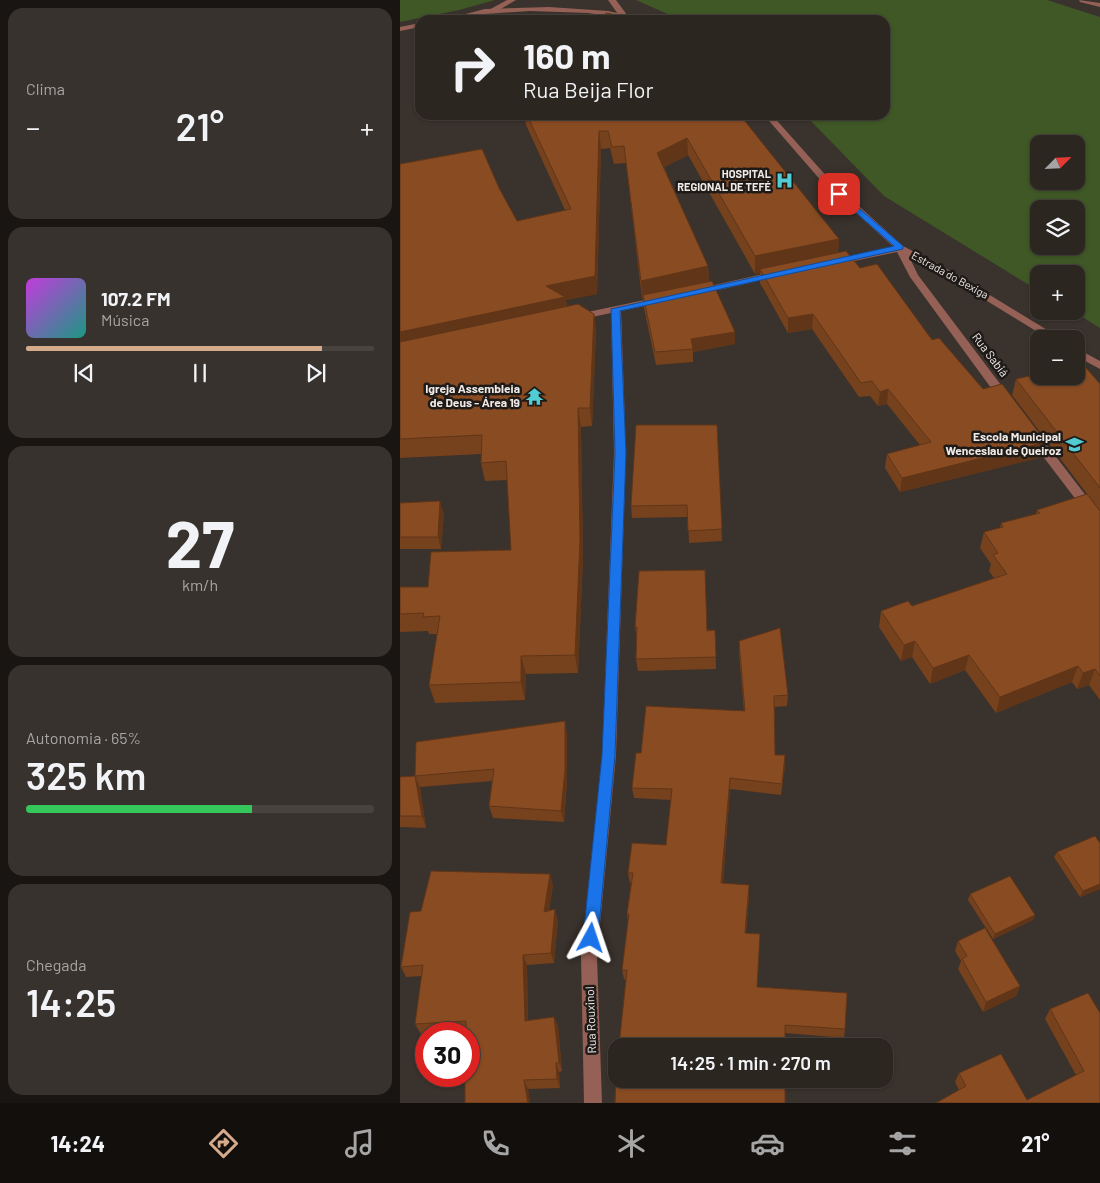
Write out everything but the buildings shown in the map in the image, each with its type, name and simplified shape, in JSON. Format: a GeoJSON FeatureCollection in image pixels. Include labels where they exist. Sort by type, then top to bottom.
{"type":"FeatureCollection","features":[{"type":"Feature","properties":{"kind":"street"},"geometry":{"type":"LineString","coordinates":[[490,11],[512,0]]}},
{"type":"Feature","properties":{"kind":"street"},"geometry":{"type":"LineString","coordinates":[[612,0],[623,15]]}},
{"type":"Feature","properties":{"kind":"street"},"geometry":{"type":"LineString","coordinates":[[1083,0],[1100,6]]}},
{"type":"Feature","properties":{"kind":"street"},"geometry":{"type":"LineString","coordinates":[[470,15],[490,11],[559,10],[623,15]]}},
{"type":"Feature","properties":{"kind":"street"},"geometry":{"type":"LineString","coordinates":[[400,29],[415,26]]}},
{"type":"Feature","properties":{"kind":"street","name":"Estrada do Bexiga"},"geometry":{"type":"LineString","coordinates":[[772,120],[826,182],[900,248],[954,276],[1042,330]]}},
{"type":"Feature","properties":{"kind":"street"},"geometry":{"type":"LineString","coordinates":[[824,264],[900,248]]}},
{"type":"Feature","properties":{"kind":"street","name":"Rua Sabiá"},"geometry":{"type":"LineString","coordinates":[[900,248],[913,275],[1016,412]]}},
{"type":"Feature","properties":{"kind":"street"},"geometry":{"type":"LineString","coordinates":[[692,293],[786,272]]}},
{"type":"Feature","properties":{"kind":"street"},"geometry":{"type":"LineString","coordinates":[[569,319],[673,297]]}},
{"type":"Feature","properties":{"kind":"street","name":"Rua Rouxinol"},"geometry":{"type":"LineString","coordinates":[[593,1103],[589,956],[608,755],[620,453],[616,309]]}},
{"type":"Feature","properties":{"kind":"street"},"geometry":{"type":"LineString","coordinates":[[1085,357],[1100,366]]}},
{"type":"Feature","properties":{"kind":"street"},"geometry":{"type":"LineString","coordinates":[[1028,428],[1100,523]]}},
{"type":"Feature","properties":{"kind":"green space"},"geometry":{"type":"Polygon","coordinates":[[[400,0],[495,0],[434,15],[415,15],[415,19],[400,22],[400,0]]]}},
{"type":"Feature","properties":{"kind":"green space"},"geometry":{"type":"Polygon","coordinates":[[[636,0],[1047,0],[1100,17],[1100,328],[1085,319],[1085,265],[1030,265],[1030,285],[884,196],[810,120],[890,120],[890,15],[670,15],[636,0]]]}},
{"type":"Feature","properties":{"kind":"place","name":"HOSPITAL REGIONAL DE TEFÉ"},"geometry":{"type":"Point","coordinates":[785,180]}},
{"type":"Feature","properties":{"kind":"place","name":"Igreja Assembleia de Deus - Área 19"},"geometry":{"type":"Point","coordinates":[534,396]}},
{"type":"Feature","properties":{"kind":"place","name":"Escola Municipal Wenceslau de Queiroz"},"geometry":{"type":"Point","coordinates":[1075,444]}},
{"type":"Feature","properties":{"kind":"route"},"geometry":{"type":"LineString","coordinates":[[591,938],[608,755],[620,453],[616,309],[900,248],[839,194]]}}]}
